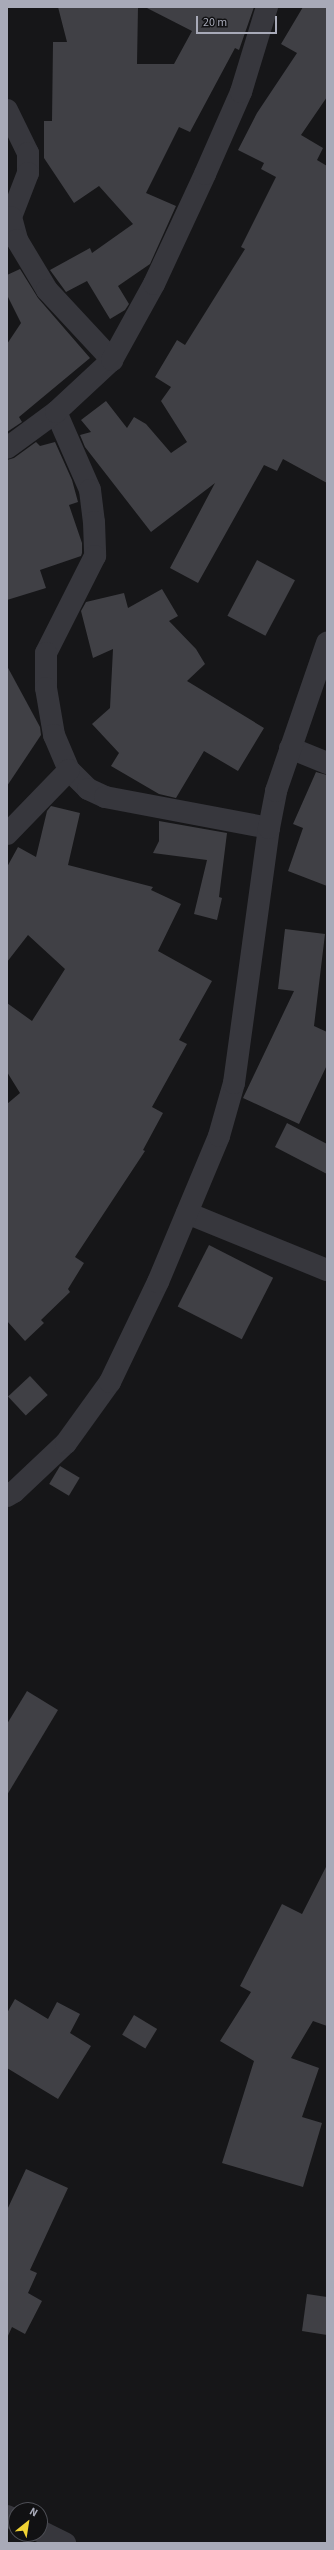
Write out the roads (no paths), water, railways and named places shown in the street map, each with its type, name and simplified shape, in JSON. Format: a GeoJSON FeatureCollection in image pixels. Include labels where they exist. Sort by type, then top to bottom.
{"type":"FeatureCollection","features":[{"type":"Feature","properties":{"kind":"street"},"geometry":{"type":"LineString","coordinates":[[7,448],[56,412],[112,360],[154,284],[241,92],[267,7]]}},
{"type":"Feature","properties":{"kind":"street"},"geometry":{"type":"LineString","coordinates":[[7,110],[28,153],[28,173],[11,217],[17,240],[47,290],[112,360]]}},
{"type":"Feature","properties":{"kind":"street"},"geometry":{"type":"LineString","coordinates":[[56,412],[90,490],[94,522],[95,556],[46,653],[46,688],[54,735],[69,770],[88,789],[105,797],[269,828]]}},
{"type":"Feature","properties":{"kind":"street"},"geometry":{"type":"LineString","coordinates":[[7,1496],[14,1492],[66,1443],[110,1382],[187,1214],[219,1136],[234,1083],[269,828],[276,791],[327,643]]}},
{"type":"Feature","properties":{"kind":"street"},"geometry":{"type":"LineString","coordinates":[[290,748],[327,763]]}},
{"type":"Feature","properties":{"kind":"street"},"geometry":{"type":"LineString","coordinates":[[7,834],[69,770]]}},
{"type":"Feature","properties":{"kind":"street"},"geometry":{"type":"LineString","coordinates":[[187,1214],[327,1270]]}},
{"type":"Feature","properties":{"kind":"street"},"geometry":{"type":"LineString","coordinates":[[48,2535],[65,2543]]}}]}
